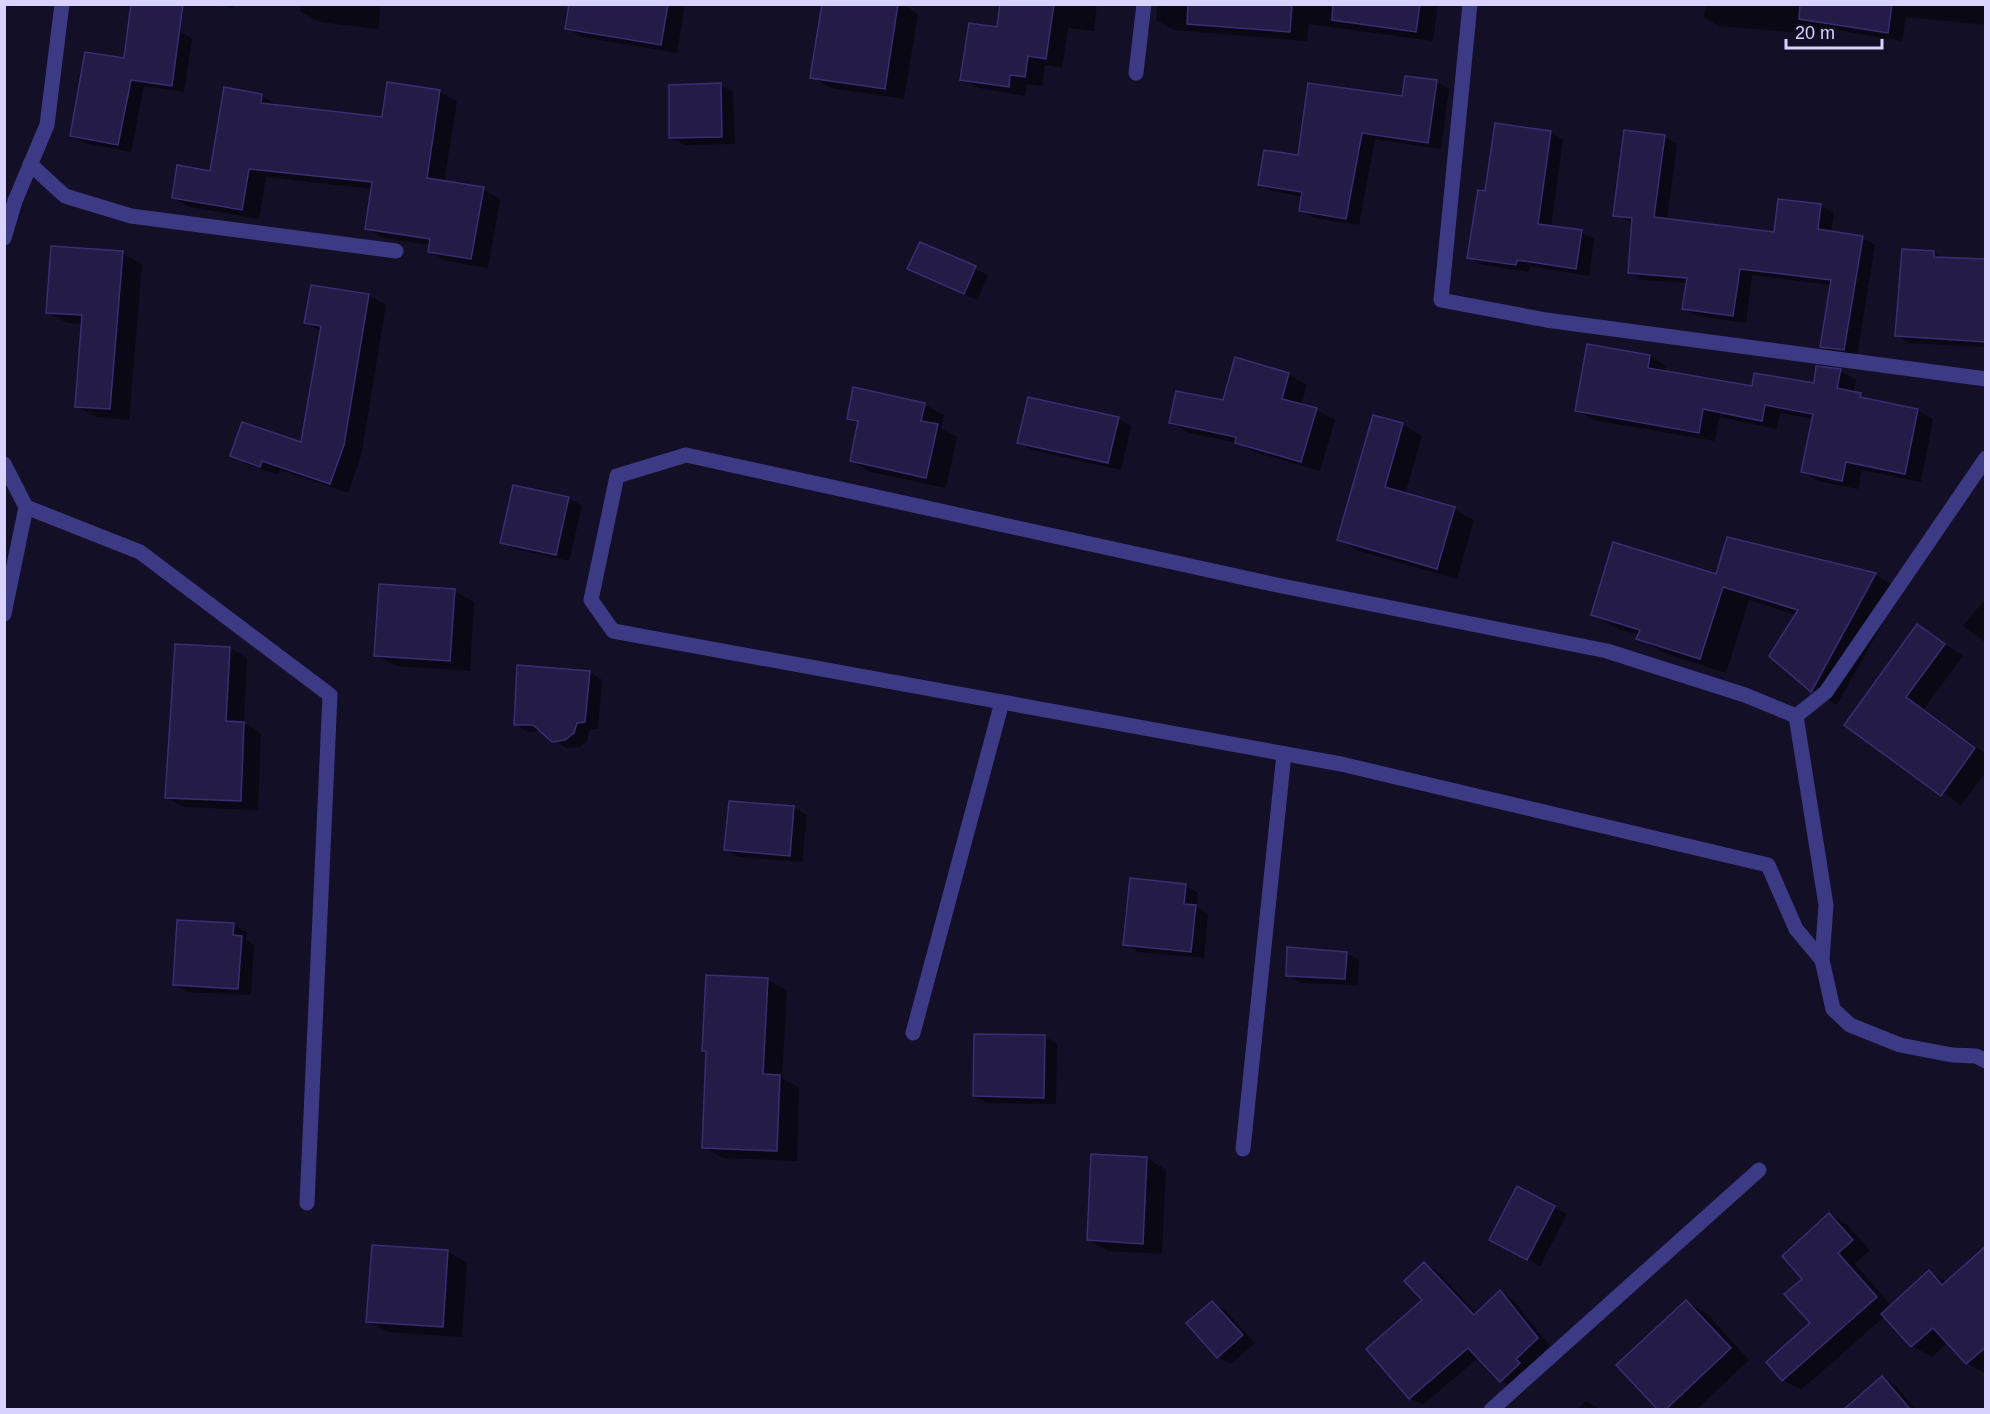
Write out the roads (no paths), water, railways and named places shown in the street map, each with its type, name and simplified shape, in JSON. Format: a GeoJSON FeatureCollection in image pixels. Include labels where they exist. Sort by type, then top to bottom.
{"type":"FeatureCollection","features":[{"type":"Feature","properties":{"kind":"street"},"geometry":{"type":"LineString","coordinates":[[4,238],[15,201],[47,125],[62,4]]}},
{"type":"Feature","properties":{"kind":"street"},"geometry":{"type":"LineString","coordinates":[[1136,73],[1144,4]]}},
{"type":"Feature","properties":{"kind":"street"},"geometry":{"type":"LineString","coordinates":[[1470,4],[1441,300],[1546,320],[1986,379]]}},
{"type":"Feature","properties":{"kind":"street"},"geometry":{"type":"LineString","coordinates":[[30,164],[65,196],[131,216],[396,251]]}},
{"type":"Feature","properties":{"kind":"street"},"geometry":{"type":"LineString","coordinates":[[1796,716],[1745,695],[1606,651],[1272,584],[686,454],[617,476],[591,600],[612,631],[1341,764],[1768,865],[1796,929],[1822,960]]}},
{"type":"Feature","properties":{"kind":"street"},"geometry":{"type":"LineString","coordinates":[[1796,716],[1826,692],[1986,458]]}},
{"type":"Feature","properties":{"kind":"street"},"geometry":{"type":"LineString","coordinates":[[4,464],[26,507],[4,614]]}},
{"type":"Feature","properties":{"kind":"street"},"geometry":{"type":"LineString","coordinates":[[26,507],[140,552],[330,695],[307,1203]]}},
{"type":"Feature","properties":{"kind":"street"},"geometry":{"type":"LineString","coordinates":[[913,1033],[1002,702]]}},
{"type":"Feature","properties":{"kind":"street"},"geometry":{"type":"LineString","coordinates":[[1796,716],[1826,905],[1822,960],[1833,1009],[1850,1025],[1899,1045],[1952,1056],[1976,1056],[1986,1061]]}},
{"type":"Feature","properties":{"kind":"street"},"geometry":{"type":"LineString","coordinates":[[1243,1149],[1284,754]]}},
{"type":"Feature","properties":{"kind":"street"},"geometry":{"type":"LineString","coordinates":[[1491,1410],[1759,1170]]}}]}
